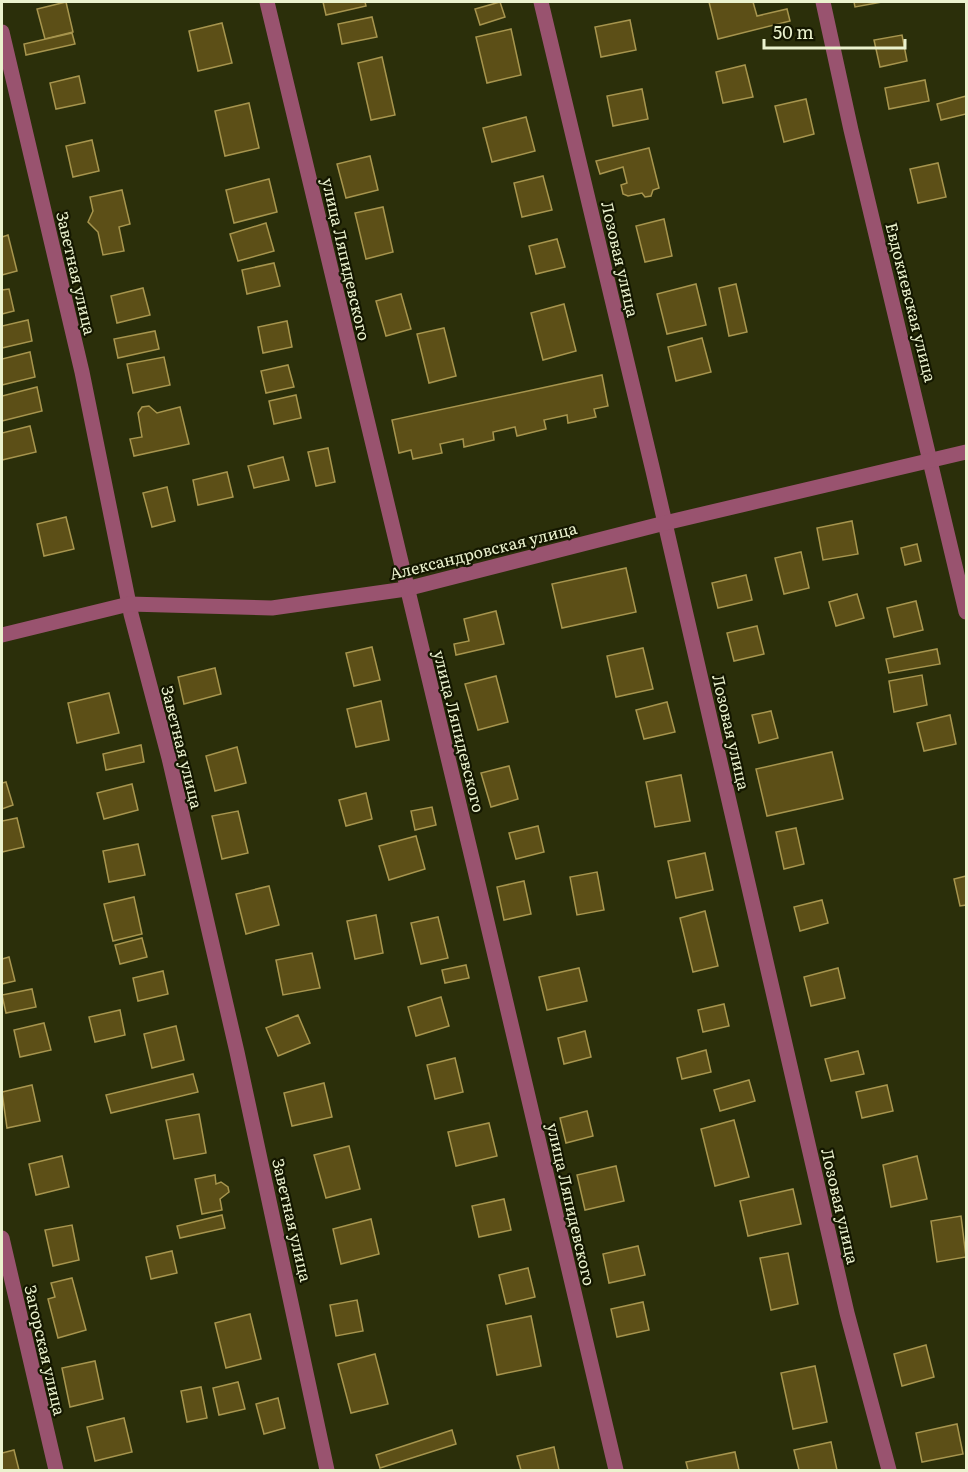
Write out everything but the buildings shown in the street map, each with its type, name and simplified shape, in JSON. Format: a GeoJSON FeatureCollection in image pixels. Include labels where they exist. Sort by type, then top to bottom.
{"type":"FeatureCollection","features":[{"type":"Feature","properties":{"kind":"street","name":"улица Ляпидевского"},"geometry":{"type":"LineString","coordinates":[[267,2],[616,1470]]}},
{"type":"Feature","properties":{"kind":"street","name":"Лозовая улица"},"geometry":{"type":"LineString","coordinates":[[541,2],[665,523],[847,1312],[889,1470]]}},
{"type":"Feature","properties":{"kind":"street","name":"Евдокиевская улица"},"geometry":{"type":"LineString","coordinates":[[824,2],[851,130],[932,461],[966,612]]}},
{"type":"Feature","properties":{"kind":"street","name":"Заветная улица"},"geometry":{"type":"LineString","coordinates":[[2,32],[82,372],[129,604],[169,758],[303,1346],[327,1470]]}},
{"type":"Feature","properties":{"kind":"street","name":"Александровская улица"},"geometry":{"type":"LineString","coordinates":[[2,635],[129,604],[272,608],[406,589],[665,523],[966,452]]}},
{"type":"Feature","properties":{"kind":"street","name":"Загорская улица"},"geometry":{"type":"LineString","coordinates":[[2,1238],[56,1470]]}}]}
